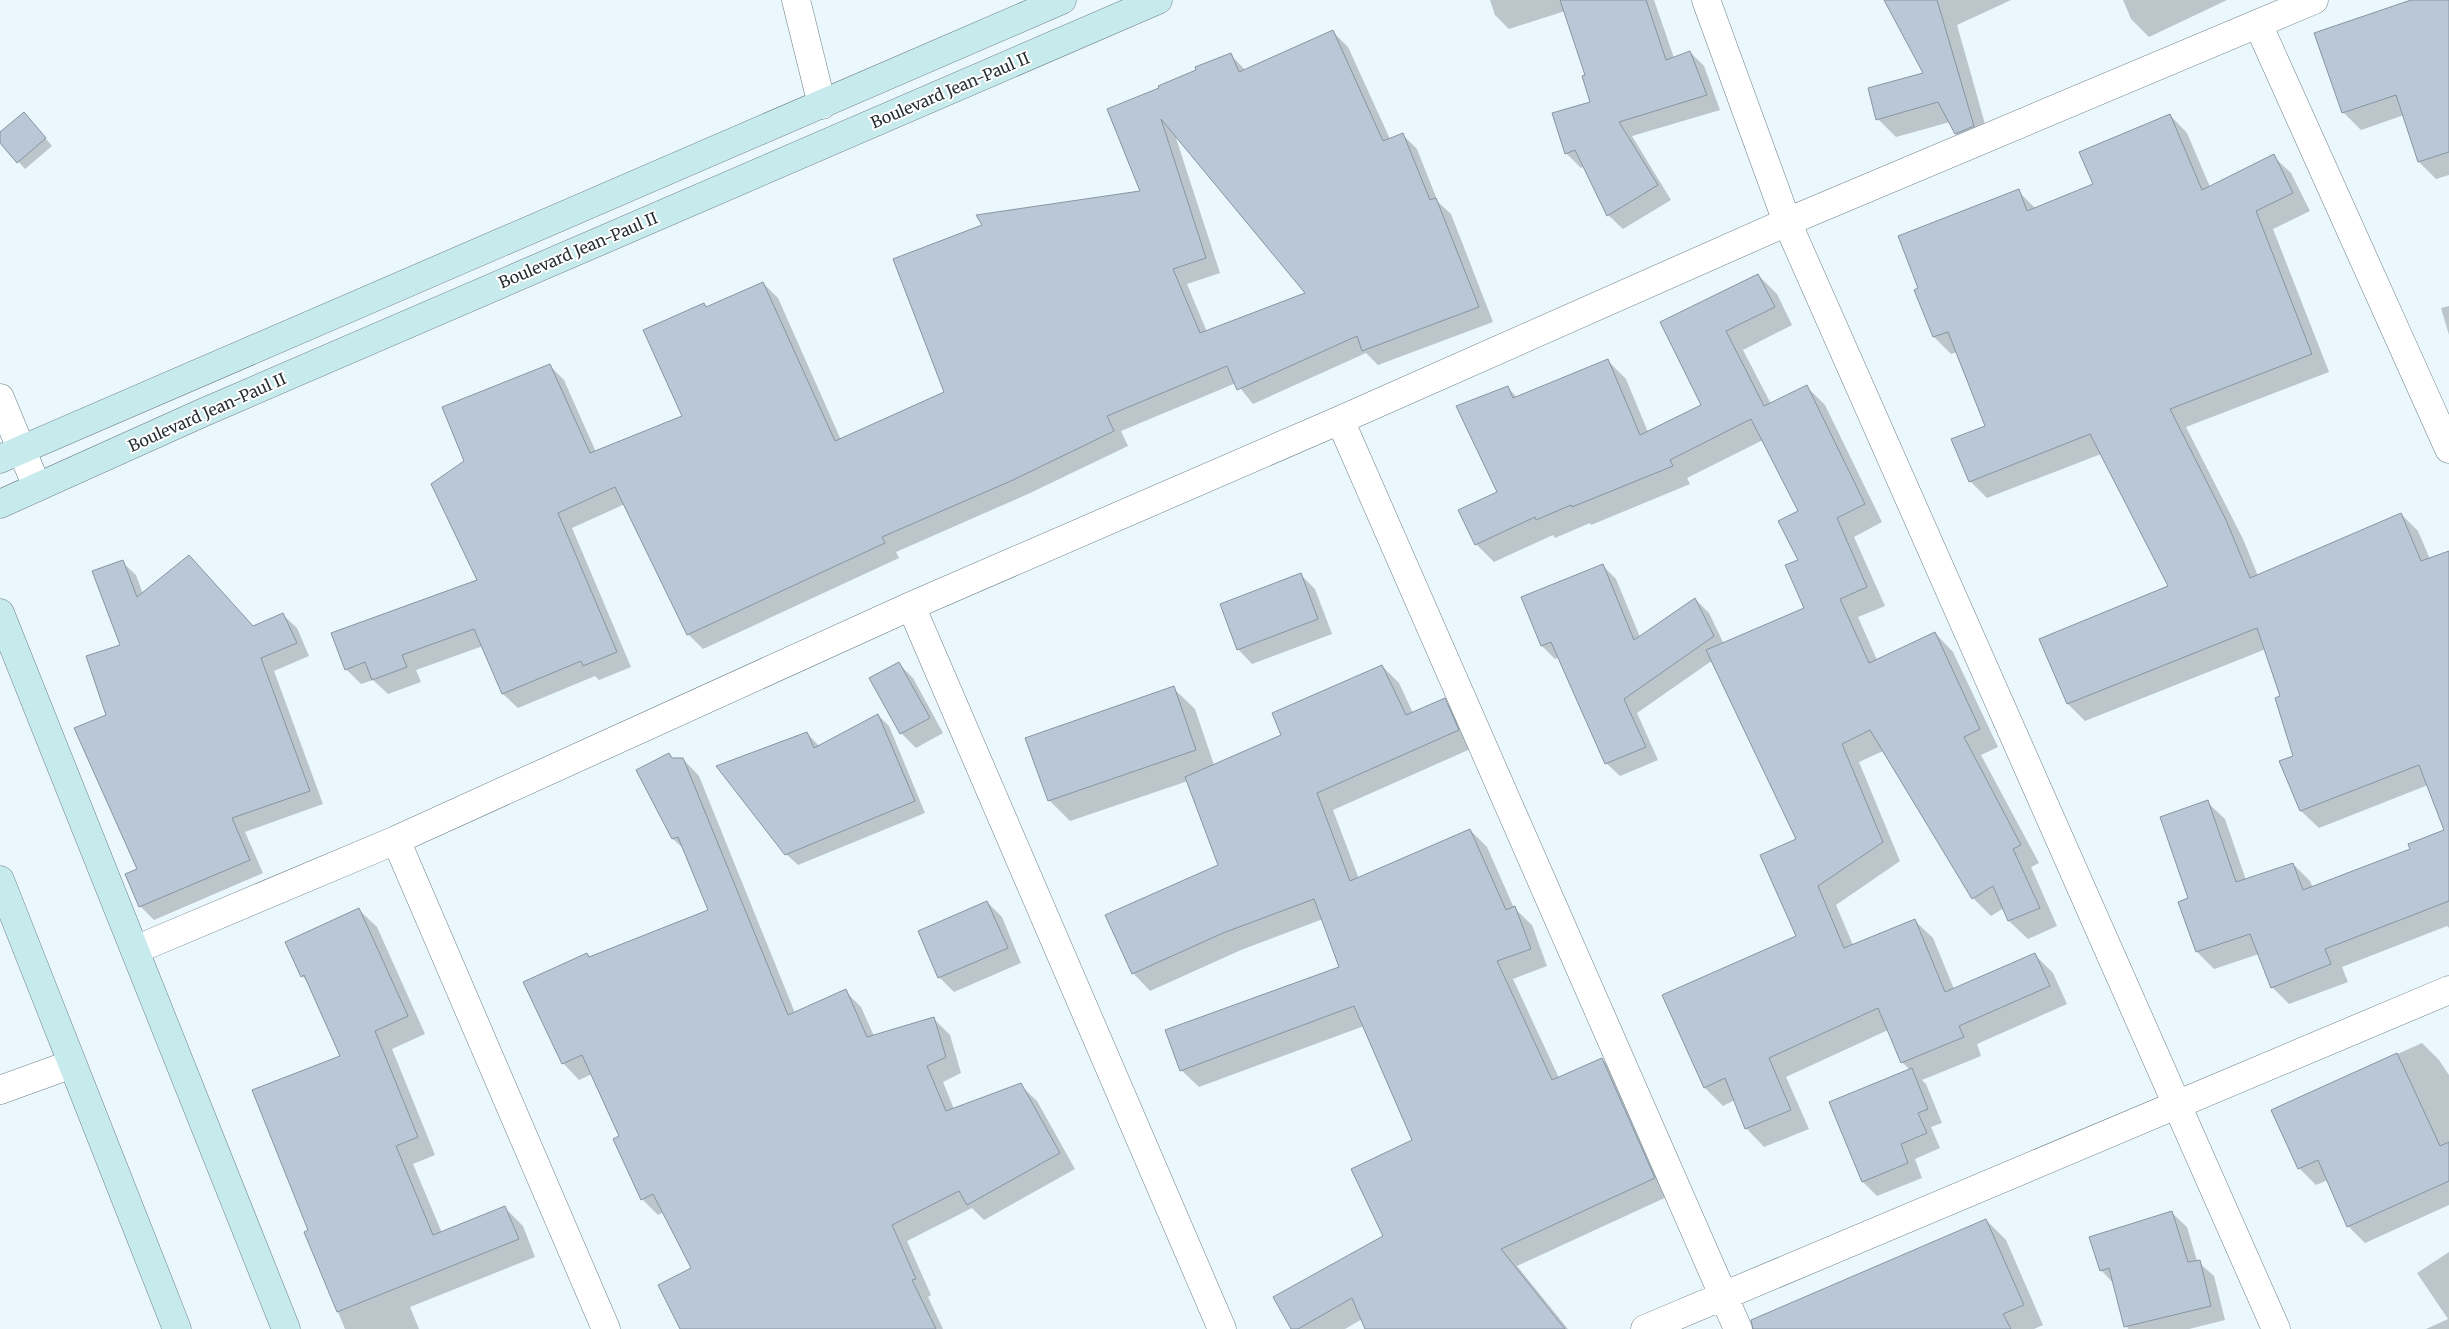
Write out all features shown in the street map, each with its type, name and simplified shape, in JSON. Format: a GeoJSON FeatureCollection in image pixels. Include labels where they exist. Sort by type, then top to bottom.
{"type":"FeatureCollection","features":[{"type":"Feature","properties":{"kind":"main road"},"geometry":{"type":"LineString","coordinates":[[11,454],[1062,0]]}},
{"type":"Feature","properties":{"kind":"main road","name":"Boulevard Jean-Paul II"},"geometry":{"type":"LineString","coordinates":[[0,504],[211,409],[1158,0]]}},
{"type":"Feature","properties":{"kind":"main road"},"geometry":{"type":"LineString","coordinates":[[0,613],[286,1329]]}},
{"type":"Feature","properties":{"kind":"main road"},"geometry":{"type":"LineString","coordinates":[[0,880],[177,1329]]}},
{"type":"Feature","properties":{"kind":"street"},"geometry":{"type":"LineString","coordinates":[[796,0],[822,105]]}},
{"type":"Feature","properties":{"kind":"street"},"geometry":{"type":"LineString","coordinates":[[1706,0],[1787,222],[2276,1329]]}},
{"type":"Feature","properties":{"kind":"street"},"geometry":{"type":"LineString","coordinates":[[135,950],[396,840],[911,606],[1340,420],[1787,222],[2314,0]]}},
{"type":"Feature","properties":{"kind":"street"},"geometry":{"type":"LineString","coordinates":[[2258,24],[2449,449]]}},
{"type":"Feature","properties":{"kind":"street"},"geometry":{"type":"LineString","coordinates":[[0,398],[11,454],[37,487]]}},
{"type":"Feature","properties":{"kind":"street"},"geometry":{"type":"LineString","coordinates":[[1340,420],[1738,1329]]}},
{"type":"Feature","properties":{"kind":"street"},"geometry":{"type":"LineString","coordinates":[[911,606],[1222,1329]]}},
{"type":"Feature","properties":{"kind":"street"},"geometry":{"type":"LineString","coordinates":[[396,840],[606,1329]]}},
{"type":"Feature","properties":{"kind":"street"},"geometry":{"type":"LineString","coordinates":[[1645,1329],[2449,990]]}},
{"type":"Feature","properties":{"kind":"street"},"geometry":{"type":"LineString","coordinates":[[0,1090],[72,1064]]}},
{"type":"Feature","properties":{"kind":"building"},"geometry":{"type":"Polygon","coordinates":[[[1560,0],[1646,0],[1666,60],[1690,51],[1707,95],[1619,122],[1658,185],[1607,216],[1575,150],[1565,154],[1552,113],[1590,102],[1582,76],[1585,75],[1560,0]]]}},
{"type":"Feature","properties":{"kind":"building"},"geometry":{"type":"Polygon","coordinates":[[[1884,0],[1937,0],[1974,126],[1955,134],[1938,102],[1876,120],[1868,88],[1923,73],[1884,0]]]}},
{"type":"Feature","properties":{"kind":"building"},"geometry":{"type":"Polygon","coordinates":[[[2411,0],[2449,0],[2449,152],[2418,162],[2396,95],[2342,113],[2314,33],[2411,0]]]}},
{"type":"Feature","properties":{"kind":"building"},"geometry":{"type":"Polygon","coordinates":[[[1333,30],[1383,141],[1403,133],[1430,200],[1436,198],[1479,307],[1362,351],[1357,336],[1237,390],[1227,366],[1107,416],[1114,431],[1013,480],[882,537],[885,543],[687,635],[615,487],[558,513],[617,652],[583,666],[581,661],[502,694],[474,629],[402,655],[407,667],[372,680],[365,662],[345,670],[331,633],[477,580],[431,484],[464,461],[442,407],[550,364],[590,453],[682,416],[643,330],[704,303],[706,307],[763,282],[835,441],[944,392],[893,259],[982,225],[976,215],[1140,191],[1107,109],[1159,88],[1158,86],[1196,70],[1195,67],[1231,53],[1239,72],[1333,30]],[[1161,119],[1206,258],[1173,269],[1200,333],[1305,293],[1161,119]]]}},
{"type":"Feature","properties":{"kind":"building"},"geometry":{"type":"Polygon","coordinates":[[[24,112],[46,138],[17,163],[0,143],[0,132],[24,112]]]}},
{"type":"Feature","properties":{"kind":"building"},"geometry":{"type":"Polygon","coordinates":[[[2170,114],[2202,190],[2274,154],[2293,193],[2256,211],[2312,354],[2170,409],[2226,520],[2250,578],[2401,513],[2421,561],[2449,551],[2449,901],[2325,949],[2331,964],[2271,988],[2250,934],[2196,952],[2178,902],[2188,898],[2160,817],[2208,800],[2236,882],[2293,863],[2303,890],[2410,849],[2408,844],[2444,830],[2419,765],[2300,811],[2279,761],[2293,756],[2275,698],[2280,696],[2257,628],[2067,704],[2039,639],[2168,586],[2090,434],[1969,482],[1951,439],[1985,426],[1948,332],[1933,337],[1914,290],[1918,288],[1898,236],[2019,189],[2027,211],[2093,184],[2079,152],[2170,114]]]}},
{"type":"Feature","properties":{"kind":"building"},"geometry":{"type":"Polygon","coordinates":[[[1758,274],[1775,307],[1726,331],[1764,406],[1807,385],[1865,504],[1837,518],[1867,587],[1840,599],[1869,663],[1935,632],[1980,729],[1964,737],[2021,845],[2013,849],[2040,908],[2008,921],[1993,886],[1972,899],[1870,730],[1842,744],[1883,842],[1818,886],[1844,948],[1915,919],[1945,992],[2035,953],[2050,986],[1959,1026],[1964,1037],[1901,1063],[1878,1008],[1769,1058],[1791,1110],[1745,1129],[1725,1078],[1704,1088],[1662,995],[1796,936],[1760,855],[1796,839],[1706,650],[1804,608],[1785,565],[1798,560],[1778,521],[1798,511],[1751,419],[1670,460],[1673,466],[1572,507],[1571,505],[1536,520],[1535,517],[1475,545],[1458,510],[1497,492],[1456,406],[1508,386],[1513,398],[1608,359],[1640,435],[1701,405],[1660,322],[1758,274]]]}},
{"type":"Feature","properties":{"kind":"building"},"geometry":{"type":"Polygon","coordinates":[[[189,555],[253,626],[283,613],[297,643],[261,658],[310,791],[232,818],[250,860],[139,907],[125,874],[137,869],[74,728],[106,715],[86,656],[120,645],[92,571],[123,560],[137,597],[189,555]]]}},
{"type":"Feature","properties":{"kind":"building"},"geometry":{"type":"Polygon","coordinates":[[[1603,564],[1634,640],[1695,598],[1714,636],[1624,699],[1646,747],[1605,764],[1551,642],[1541,646],[1521,597],[1603,564]]]}},
{"type":"Feature","properties":{"kind":"building"},"geometry":{"type":"Polygon","coordinates":[[[1301,573],[1318,619],[1237,650],[1220,604],[1301,573]]]}},
{"type":"Feature","properties":{"kind":"building"},"geometry":{"type":"Polygon","coordinates":[[[899,662],[930,718],[900,734],[869,678],[899,662]]]}},
{"type":"Feature","properties":{"kind":"building"},"geometry":{"type":"Polygon","coordinates":[[[1382,665],[1406,715],[1445,698],[1459,730],[1317,793],[1350,881],[1470,829],[1506,910],[1515,906],[1531,949],[1497,961],[1552,1080],[1602,1058],[1655,1178],[1501,1249],[1565,1329],[1365,1329],[1352,1298],[1298,1329],[1291,1329],[1273,1297],[1383,1236],[1351,1169],[1412,1140],[1354,1006],[1180,1071],[1165,1030],[1339,967],[1314,899],[1223,933],[1132,974],[1105,915],[1218,865],[1185,777],[1281,735],[1272,713],[1382,665]]]}},
{"type":"Feature","properties":{"kind":"building"},"geometry":{"type":"Polygon","coordinates":[[[1174,686],[1196,750],[1048,801],[1025,738],[1174,686]]]}},
{"type":"Feature","properties":{"kind":"building"},"geometry":{"type":"Polygon","coordinates":[[[878,714],[915,801],[785,855],[716,766],[807,732],[814,748],[878,714]]]}},
{"type":"Feature","properties":{"kind":"building"},"geometry":{"type":"Polygon","coordinates":[[[669,753],[672,758],[683,758],[788,1015],[846,989],[867,1037],[934,1017],[946,1057],[927,1066],[946,1111],[1021,1083],[1060,1153],[967,1205],[959,1191],[892,1225],[916,1279],[912,1280],[936,1329],[680,1329],[658,1285],[691,1268],[653,1194],[641,1200],[613,1139],[619,1136],[582,1055],[562,1064],[523,982],[587,953],[589,957],[708,910],[678,837],[672,839],[636,770],[669,753]]]}},
{"type":"Feature","properties":{"kind":"building"},"geometry":{"type":"Polygon","coordinates":[[[987,901],[1008,948],[938,978],[918,931],[987,901]]]}},
{"type":"Feature","properties":{"kind":"building"},"geometry":{"type":"Polygon","coordinates":[[[359,908],[408,1016],[375,1031],[418,1137],[396,1146],[433,1235],[505,1206],[519,1239],[337,1312],[304,1232],[308,1230],[252,1090],[340,1056],[304,975],[301,977],[285,942],[359,908]]]}},
{"type":"Feature","properties":{"kind":"building"},"geometry":{"type":"Polygon","coordinates":[[[2397,1053],[2440,1146],[2449,1142],[2449,1181],[2347,1227],[2318,1160],[2298,1169],[2271,1110],[2397,1053]]]}},
{"type":"Feature","properties":{"kind":"building"},"geometry":{"type":"Polygon","coordinates":[[[1912,1068],[1928,1109],[1918,1113],[1927,1133],[1901,1144],[1908,1163],[1862,1182],[1829,1102],[1912,1068]]]}},
{"type":"Feature","properties":{"kind":"building"},"geometry":{"type":"Polygon","coordinates":[[[2172,1211],[2188,1262],[2200,1260],[2211,1306],[2124,1327],[2109,1268],[2100,1271],[2089,1237],[2172,1211]]]}},
{"type":"Feature","properties":{"kind":"building"},"geometry":{"type":"Polygon","coordinates":[[[1986,1219],[2024,1305],[2003,1314],[2011,1329],[1753,1329],[1751,1320],[1986,1219]]]}}]}
